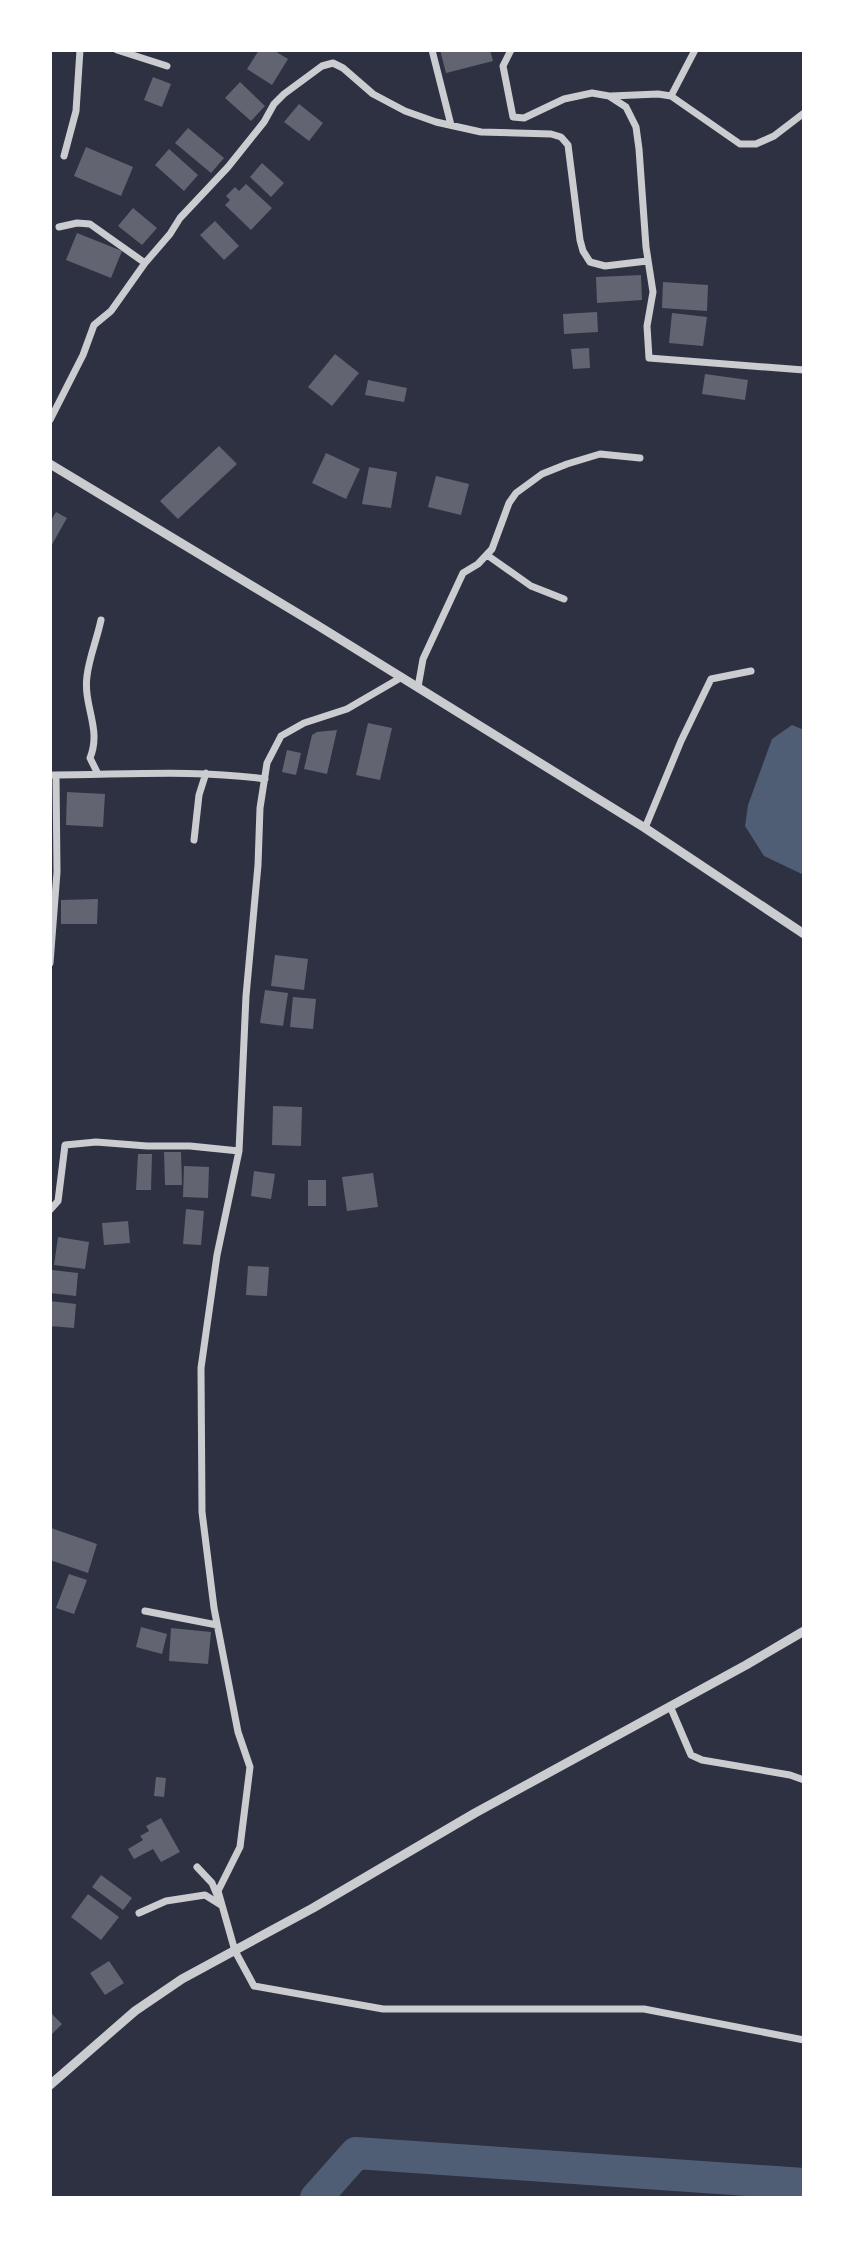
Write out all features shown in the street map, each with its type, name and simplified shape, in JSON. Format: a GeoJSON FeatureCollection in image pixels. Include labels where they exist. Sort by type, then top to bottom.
{"type":"FeatureCollection","features":[{"type":"Feature","properties":{"kind":"street"},"geometry":{"type":"LineString","coordinates":[[64,156],[76,111],[80,50]]}},
{"type":"Feature","properties":{"kind":"street"},"geometry":{"type":"LineString","coordinates":[[117,50],[167,66]]}},
{"type":"Feature","properties":{"kind":"street"},"geometry":{"type":"LineString","coordinates":[[432,50],[451,125]]}},
{"type":"Feature","properties":{"kind":"street"},"geometry":{"type":"LineString","coordinates":[[511,50],[503,66],[513,117],[524,118],[564,99],[592,93],[609,96],[658,94],[671,96],[740,144],[756,144],[774,136],[804,113]]}},
{"type":"Feature","properties":{"kind":"street"},"geometry":{"type":"LineString","coordinates":[[671,96],[695,50]]}},
{"type":"Feature","properties":{"kind":"street"},"geometry":{"type":"LineString","coordinates":[[50,420],[83,355],[94,325],[111,311],[180,218],[228,167],[264,122],[274,104],[322,66],[333,63],[373,94],[405,111],[436,122],[481,132],[561,137],[568,145],[580,240],[590,262],[605,266],[647,261]]}},
{"type":"Feature","properties":{"kind":"street"},"geometry":{"type":"LineString","coordinates":[[609,96],[626,107],[636,127],[647,261],[653,292],[647,326],[649,358],[804,370]]}},
{"type":"Feature","properties":{"kind":"street"},"geometry":{"type":"LineString","coordinates":[[59,227],[90,224],[145,263]]}},
{"type":"Feature","properties":{"kind":"street"},"geometry":{"type":"LineString","coordinates":[[418,687],[423,659],[463,573],[478,564],[492,549],[509,503],[516,493],[542,474],[600,454],[640,458]]}},
{"type":"Feature","properties":{"kind":"street"},"geometry":{"type":"LineString","coordinates":[[50,464],[645,828],[804,934]]}},
{"type":"Feature","properties":{"kind":"street"},"geometry":{"type":"LineString","coordinates":[[487,555],[531,586],[564,599]]}},
{"type":"Feature","properties":{"kind":"street"},"geometry":{"type":"LineString","coordinates":[[98,774],[90,758],[96,743],[86,678],[101,620]]}},
{"type":"Feature","properties":{"kind":"street"},"geometry":{"type":"LineString","coordinates":[[645,828],[711,679],[751,671]]}},
{"type":"Feature","properties":{"kind":"street"},"geometry":{"type":"LineString","coordinates":[[402,677],[347,709],[304,723],[281,736],[267,763],[260,808],[246,996],[239,1151],[217,1255],[201,1368],[202,1512],[217,1625],[238,1732],[250,1767],[240,1847],[218,1891],[221,1905],[235,1951],[254,1986],[383,2009],[644,2009],[804,2040]]}},
{"type":"Feature","properties":{"kind":"street"},"geometry":{"type":"LineString","coordinates":[[50,963],[57,872],[53,775],[206,773],[265,779]]}},
{"type":"Feature","properties":{"kind":"street"},"geometry":{"type":"LineString","coordinates":[[194,840],[199,795],[206,773]]}},
{"type":"Feature","properties":{"kind":"street"},"geometry":{"type":"LineString","coordinates":[[50,1210],[58,1201],[65,1145],[96,1142],[239,1151]]}},
{"type":"Feature","properties":{"kind":"street"},"geometry":{"type":"LineString","coordinates":[[145,1611],[217,1625]]}},
{"type":"Feature","properties":{"kind":"street"},"geometry":{"type":"LineString","coordinates":[[50,2085],[135,2011],[182,1979],[804,1631]]}},
{"type":"Feature","properties":{"kind":"street"},"geometry":{"type":"LineString","coordinates":[[670,1706],[691,1755],[702,1760],[804,1780]]}},
{"type":"Feature","properties":{"kind":"street"},"geometry":{"type":"LineString","coordinates":[[197,1867],[212,1883],[221,1905]]}},
{"type":"Feature","properties":{"kind":"street"},"geometry":{"type":"LineString","coordinates":[[139,1913],[166,1901],[194,1896],[205,1895],[221,1905]]}},
{"type":"Feature","properties":{"kind":"water"},"geometry":{"type":"Polygon","coordinates":[[[792,725],[804,730],[804,875],[764,856],[745,826],[748,805],[772,739],[792,725]]]}},
{"type":"Feature","properties":{"kind":"building"},"geometry":{"type":"Polygon","coordinates":[[[259,50],[273,50],[288,59],[272,85],[247,69],[259,50]]]}},
{"type":"Feature","properties":{"kind":"building"},"geometry":{"type":"Polygon","coordinates":[[[440,50],[490,50],[493,61],[446,73],[440,50]]]}},
{"type":"Feature","properties":{"kind":"building"},"geometry":{"type":"Polygon","coordinates":[[[153,77],[171,84],[162,107],[144,100],[153,77]]]}},
{"type":"Feature","properties":{"kind":"building"},"geometry":{"type":"Polygon","coordinates":[[[240,82],[265,106],[251,121],[225,98],[240,82]]]}},
{"type":"Feature","properties":{"kind":"building"},"geometry":{"type":"Polygon","coordinates":[[[299,104],[323,123],[309,141],[284,122],[299,104]]]}},
{"type":"Feature","properties":{"kind":"building"},"geometry":{"type":"Polygon","coordinates":[[[188,128],[224,158],[211,173],[175,143],[188,128]]]}},
{"type":"Feature","properties":{"kind":"building"},"geometry":{"type":"Polygon","coordinates":[[[86,147],[133,167],[121,196],[74,176],[86,147]]]}},
{"type":"Feature","properties":{"kind":"building"},"geometry":{"type":"Polygon","coordinates":[[[169,149],[198,175],[184,191],[155,165],[169,149]]]}},
{"type":"Feature","properties":{"kind":"building"},"geometry":{"type":"Polygon","coordinates":[[[262,163],[284,183],[271,197],[250,177],[262,163]]]}},
{"type":"Feature","properties":{"kind":"building"},"geometry":{"type":"Polygon","coordinates":[[[246,184],[272,208],[251,230],[225,205],[230,200],[226,196],[235,187],[239,191],[246,184]]]}},
{"type":"Feature","properties":{"kind":"building"},"geometry":{"type":"Polygon","coordinates":[[[133,208],[157,228],[142,245],[118,226],[133,208]]]}},
{"type":"Feature","properties":{"kind":"building"},"geometry":{"type":"Polygon","coordinates":[[[215,221],[239,246],[224,260],[200,235],[215,221]]]}},
{"type":"Feature","properties":{"kind":"building"},"geometry":{"type":"Polygon","coordinates":[[[77,233],[122,251],[111,278],[66,260],[77,233]]]}},
{"type":"Feature","properties":{"kind":"building"},"geometry":{"type":"Polygon","coordinates":[[[641,275],[642,300],[597,303],[596,277],[641,275]]]}},
{"type":"Feature","properties":{"kind":"building"},"geometry":{"type":"Polygon","coordinates":[[[663,282],[708,285],[707,311],[662,308],[663,282]]]}},
{"type":"Feature","properties":{"kind":"building"},"geometry":{"type":"Polygon","coordinates":[[[597,312],[598,332],[564,334],[563,314],[597,312]]]}},
{"type":"Feature","properties":{"kind":"building"},"geometry":{"type":"Polygon","coordinates":[[[672,313],[707,317],[703,346],[669,343],[672,313]]]}},
{"type":"Feature","properties":{"kind":"building"},"geometry":{"type":"Polygon","coordinates":[[[589,348],[590,368],[573,369],[571,349],[589,348]]]}},
{"type":"Feature","properties":{"kind":"building"},"geometry":{"type":"Polygon","coordinates":[[[335,354],[359,373],[332,406],[308,387],[335,354]]]}},
{"type":"Feature","properties":{"kind":"building"},"geometry":{"type":"Polygon","coordinates":[[[705,374],[748,380],[745,400],[702,394],[705,374]]]}},
{"type":"Feature","properties":{"kind":"building"},"geometry":{"type":"Polygon","coordinates":[[[368,380],[407,388],[404,402],[365,395],[368,380]]]}},
{"type":"Feature","properties":{"kind":"building"},"geometry":{"type":"Polygon","coordinates":[[[219,446],[237,464],[178,519],[160,501],[219,446]]]}},
{"type":"Feature","properties":{"kind":"building"},"geometry":{"type":"Polygon","coordinates":[[[326,453],[360,469],[346,499],[312,483],[326,453]]]}},
{"type":"Feature","properties":{"kind":"building"},"geometry":{"type":"Polygon","coordinates":[[[369,467],[397,472],[391,508],[362,504],[369,467]]]}},
{"type":"Feature","properties":{"kind":"building"},"geometry":{"type":"Polygon","coordinates":[[[436,476],[469,484],[461,515],[428,507],[436,476]]]}},
{"type":"Feature","properties":{"kind":"building"},"geometry":{"type":"Polygon","coordinates":[[[56,512],[67,518],[50,548],[50,522],[56,512]]]}},
{"type":"Feature","properties":{"kind":"building"},"geometry":{"type":"Polygon","coordinates":[[[368,723],[392,728],[380,780],[356,775],[368,723]]]}},
{"type":"Feature","properties":{"kind":"building"},"geometry":{"type":"Polygon","coordinates":[[[337,730],[327,774],[304,769],[312,735],[337,730]]]}},
{"type":"Feature","properties":{"kind":"building"},"geometry":{"type":"Polygon","coordinates":[[[287,750],[301,753],[296,775],[282,772],[287,750]]]}},
{"type":"Feature","properties":{"kind":"building"},"geometry":{"type":"Polygon","coordinates":[[[67,792],[105,794],[103,827],[66,825],[67,792]]]}},
{"type":"Feature","properties":{"kind":"building"},"geometry":{"type":"Polygon","coordinates":[[[98,899],[97,924],[61,924],[61,900],[98,899]]]}},
{"type":"Feature","properties":{"kind":"building"},"geometry":{"type":"Polygon","coordinates":[[[275,955],[308,959],[304,990],[271,986],[275,955]]]}},
{"type":"Feature","properties":{"kind":"building"},"geometry":{"type":"Polygon","coordinates":[[[265,990],[288,993],[283,1026],[260,1023],[265,990]]]}},
{"type":"Feature","properties":{"kind":"building"},"geometry":{"type":"Polygon","coordinates":[[[293,997],[316,999],[313,1029],[290,1027],[293,997]]]}},
{"type":"Feature","properties":{"kind":"building"},"geometry":{"type":"Polygon","coordinates":[[[273,1106],[302,1107],[301,1146],[272,1145],[273,1106]]]}},
{"type":"Feature","properties":{"kind":"building"},"geometry":{"type":"Polygon","coordinates":[[[164,1152],[181,1152],[182,1185],[165,1185],[164,1152]]]}},
{"type":"Feature","properties":{"kind":"building"},"geometry":{"type":"Polygon","coordinates":[[[138,1154],[152,1154],[151,1190],[136,1190],[138,1154]]]}},
{"type":"Feature","properties":{"kind":"building"},"geometry":{"type":"Polygon","coordinates":[[[184,1166],[209,1167],[208,1198],[183,1197],[184,1166]]]}},
{"type":"Feature","properties":{"kind":"building"},"geometry":{"type":"Polygon","coordinates":[[[254,1171],[275,1174],[271,1199],[251,1196],[254,1171]]]}},
{"type":"Feature","properties":{"kind":"building"},"geometry":{"type":"Polygon","coordinates":[[[373,1173],[378,1207],[347,1211],[342,1177],[373,1173]]]}},
{"type":"Feature","properties":{"kind":"building"},"geometry":{"type":"Polygon","coordinates":[[[308,1180],[326,1180],[326,1206],[308,1206],[308,1180]]]}},
{"type":"Feature","properties":{"kind":"building"},"geometry":{"type":"Polygon","coordinates":[[[186,1209],[204,1211],[201,1245],[183,1244],[186,1209]]]}},
{"type":"Feature","properties":{"kind":"building"},"geometry":{"type":"Polygon","coordinates":[[[128,1221],[130,1243],[104,1245],[102,1223],[128,1221]]]}},
{"type":"Feature","properties":{"kind":"building"},"geometry":{"type":"Polygon","coordinates":[[[58,1237],[89,1242],[85,1269],[54,1265],[58,1237]]]}},
{"type":"Feature","properties":{"kind":"building"},"geometry":{"type":"Polygon","coordinates":[[[248,1266],[269,1267],[267,1296],[246,1295],[248,1266]]]}},
{"type":"Feature","properties":{"kind":"building"},"geometry":{"type":"Polygon","coordinates":[[[52,1270],[78,1273],[76,1296],[50,1293],[52,1270]]]}},
{"type":"Feature","properties":{"kind":"building"},"geometry":{"type":"Polygon","coordinates":[[[50,1301],[76,1304],[74,1328],[50,1326],[50,1301]]]}},
{"type":"Feature","properties":{"kind":"building"},"geometry":{"type":"Polygon","coordinates":[[[51,1528],[97,1544],[88,1573],[50,1560],[51,1528]]]}},
{"type":"Feature","properties":{"kind":"building"},"geometry":{"type":"Polygon","coordinates":[[[69,1574],[87,1580],[74,1614],[56,1608],[69,1574]]]}},
{"type":"Feature","properties":{"kind":"building"},"geometry":{"type":"Polygon","coordinates":[[[141,1627],[167,1634],[162,1654],[136,1647],[141,1627]]]}},
{"type":"Feature","properties":{"kind":"building"},"geometry":{"type":"Polygon","coordinates":[[[171,1628],[211,1632],[208,1664],[169,1661],[171,1628]]]}},
{"type":"Feature","properties":{"kind":"building"},"geometry":{"type":"Polygon","coordinates":[[[156,1777],[166,1778],[164,1797],[154,1796],[156,1777]]]}},
{"type":"Feature","properties":{"kind":"building"},"geometry":{"type":"Polygon","coordinates":[[[161,1818],[180,1852],[161,1862],[153,1849],[134,1859],[128,1849],[143,1840],[140,1836],[149,1831],[146,1826],[161,1818]]]}},
{"type":"Feature","properties":{"kind":"building"},"geometry":{"type":"Polygon","coordinates":[[[101,1875],[132,1898],[123,1910],[92,1887],[101,1875]]]}},
{"type":"Feature","properties":{"kind":"building"},"geometry":{"type":"Polygon","coordinates":[[[88,1894],[119,1917],[101,1940],[71,1917],[88,1894]]]}},
{"type":"Feature","properties":{"kind":"building"},"geometry":{"type":"Polygon","coordinates":[[[109,1961],[124,1983],[105,1995],[90,1973],[109,1961]]]}},
{"type":"Feature","properties":{"kind":"building"},"geometry":{"type":"Polygon","coordinates":[[[52,2014],[62,2024],[50,2036],[50,2016],[52,2014]]]}},
{"type":"Feature","properties":{"kind":"waterway"},"geometry":{"type":"LineString","coordinates":[[316,2198],[356,2153],[804,2184]]}}]}
